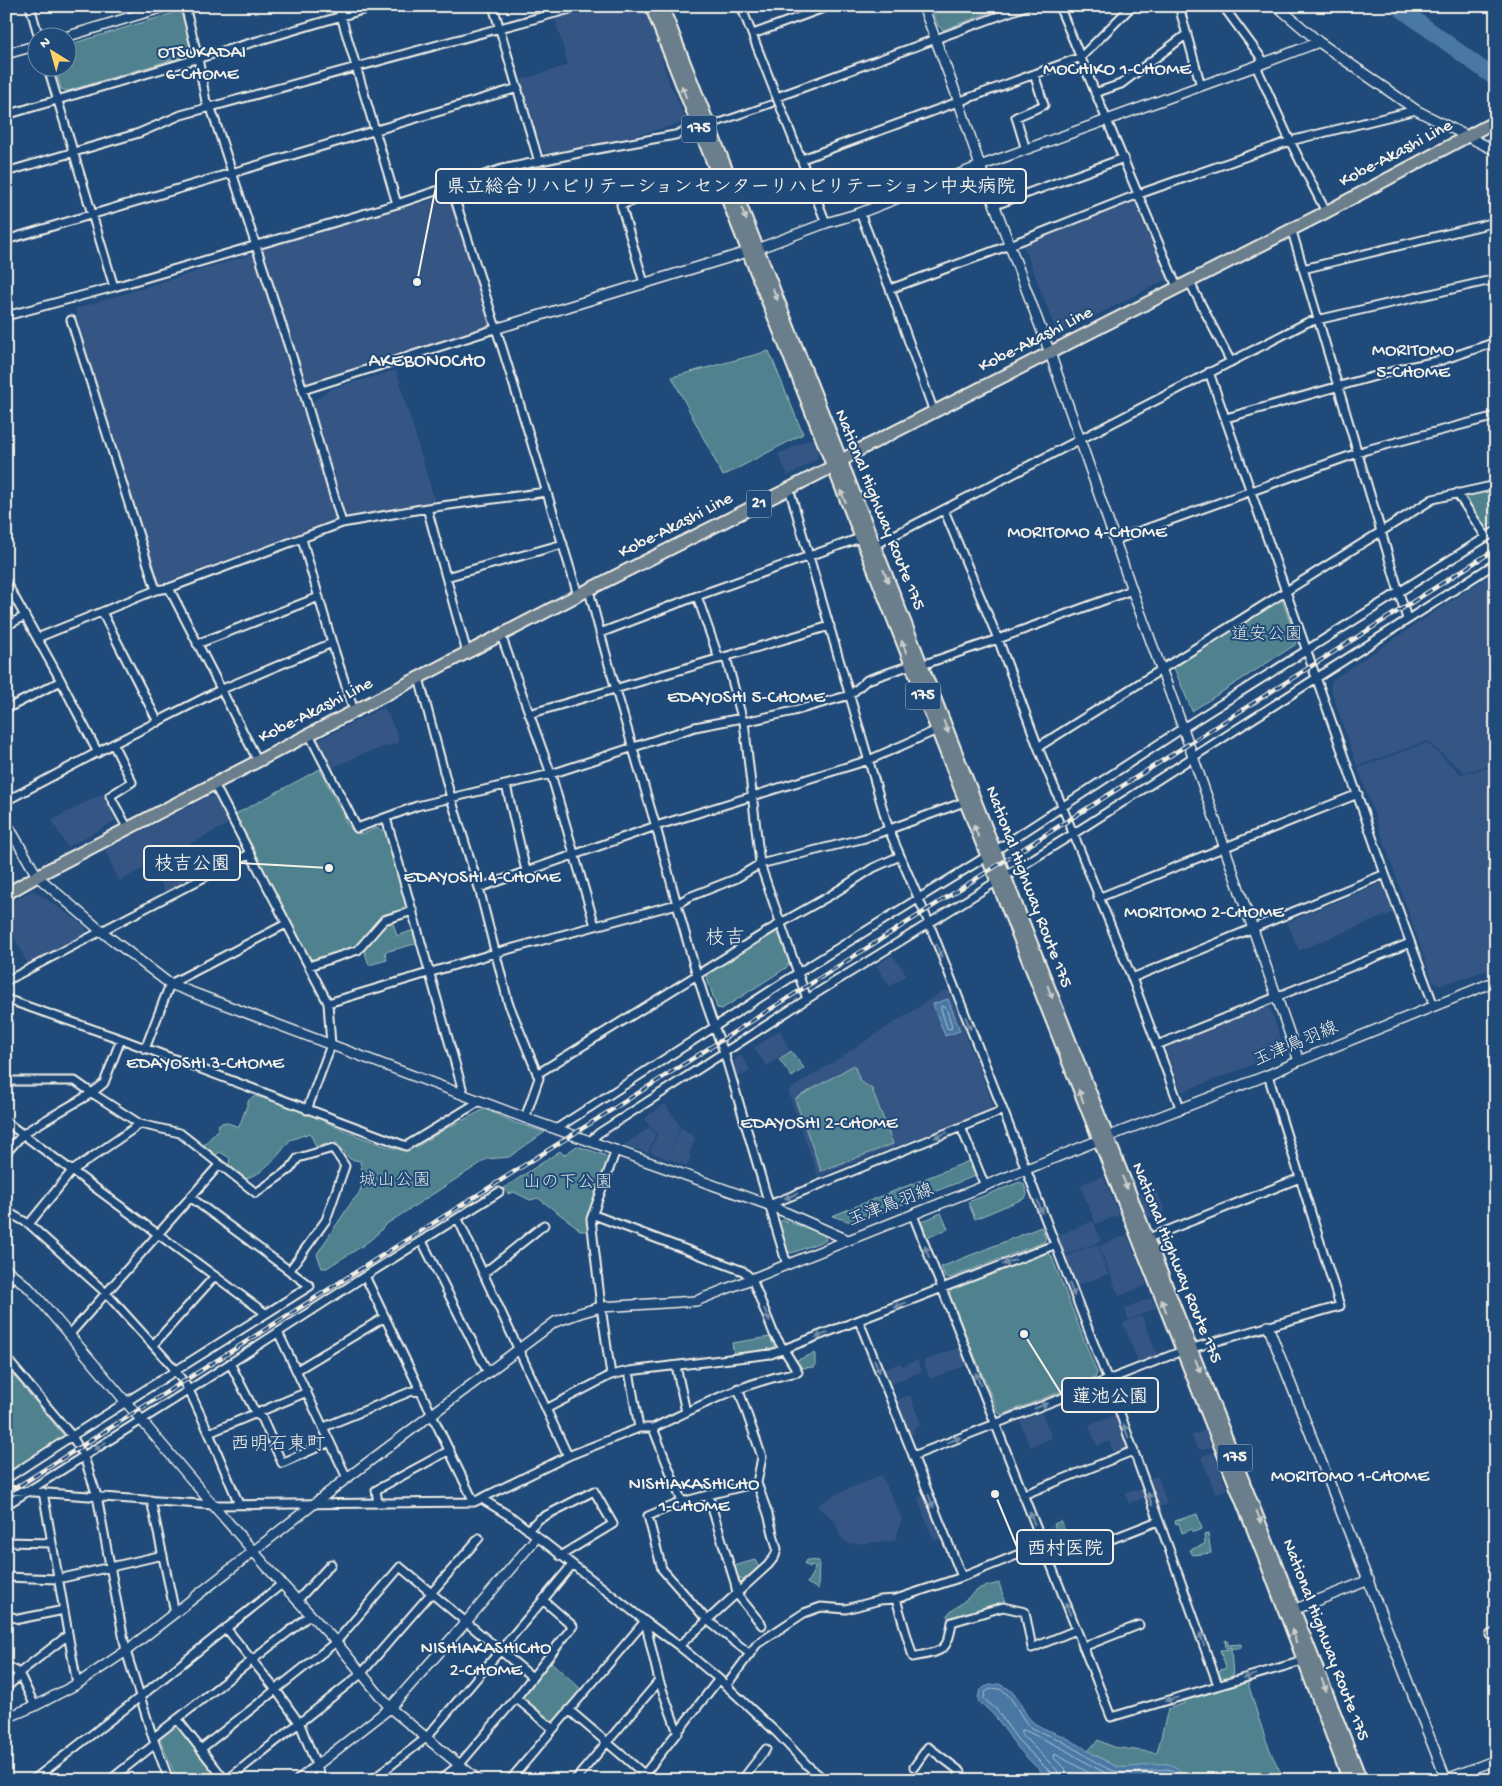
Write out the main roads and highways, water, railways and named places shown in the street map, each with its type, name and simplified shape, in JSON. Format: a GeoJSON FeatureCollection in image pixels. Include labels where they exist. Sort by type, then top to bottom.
{"type":"FeatureCollection","features":[{"type":"Feature","properties":{"kind":"main road","name":"National Highway Route 175"},"geometry":{"type":"LineString","coordinates":[[650,6],[707,125]]}},
{"type":"Feature","properties":{"kind":"main road","name":"National Highway Route 175"},"geometry":{"type":"LineString","coordinates":[[662,6],[707,125],[721,172],[866,544],[916,665],[1290,1611],[1350,1780]]}},
{"type":"Feature","properties":{"kind":"main road","name":"Kobe-Akashi Line"},"geometry":{"type":"LineString","coordinates":[[6,894],[309,734],[1291,228],[1326,212],[1496,121]]}},
{"type":"Feature","properties":{"kind":"main road","name":"National Highway Route 175"},"geometry":{"type":"LineString","coordinates":[[916,665],[936,730],[969,800]]}},
{"type":"Feature","properties":{"kind":"main road","name":"National Highway Route 175"},"geometry":{"type":"LineString","coordinates":[[1308,1660],[1361,1780]]}},
{"type":"Feature","properties":{"kind":"water"},"geometry":{"type":"Polygon","coordinates":[[[948,999],[960,1031],[945,1036],[933,1004],[948,999]]]}},
{"type":"Feature","properties":{"kind":"water"},"geometry":{"type":"Polygon","coordinates":[[[999,1684],[1013,1692],[1030,1720],[1042,1728],[1069,1739],[1116,1766],[1134,1767],[1165,1764],[1173,1766],[1179,1771],[1182,1780],[1051,1780],[1025,1756],[997,1719],[978,1701],[981,1690],[990,1685],[999,1684]]]}},
{"type":"Feature","properties":{"kind":"waterway"},"geometry":{"type":"LineString","coordinates":[[1397,6],[1496,79]]}},
{"type":"Feature","properties":{"kind":"waterway"},"geometry":{"type":"LineString","coordinates":[[1488,6],[1496,12]]}},
{"type":"Feature","properties":{"kind":"railway"},"geometry":{"type":"LineString","coordinates":[[6,1494],[1496,549]]}},
{"type":"Feature","properties":{"kind":"place","name":"県立総合リハビリテーションセンターリハビリテーション中央病院"},"geometry":{"type":"Point","coordinates":[417,282]}},
{"type":"Feature","properties":{"kind":"place","name":"枝吉公園"},"geometry":{"type":"Point","coordinates":[329,868]}},
{"type":"Feature","properties":{"kind":"place","name":"蓮池公園"},"geometry":{"type":"Point","coordinates":[1024,1334]}},
{"type":"Feature","properties":{"kind":"place","name":"西村医院"},"geometry":{"type":"Point","coordinates":[995,1494]}},
{"type":"Feature","properties":{"kind":"district","name":"OTSUKADAI 6-CHOME"},"geometry":{"type":"Point","coordinates":[202,64]}},
{"type":"Feature","properties":{"kind":"district","name":"MOCHIKO 1-CHOME"},"geometry":{"type":"Point","coordinates":[1117,70]}},
{"type":"Feature","properties":{"kind":"district","name":"AKEBONOCHO"},"geometry":{"type":"Point","coordinates":[427,362]}},
{"type":"Feature","properties":{"kind":"district","name":"MORITOMO 5-CHOME"},"geometry":{"type":"Point","coordinates":[1413,362]}},
{"type":"Feature","properties":{"kind":"district","name":"MORITOMO 4-CHOME"},"geometry":{"type":"Point","coordinates":[1087,533]}},
{"type":"Feature","properties":{"kind":"district","name":"EDAYOSHI 5-CHOME"},"geometry":{"type":"Point","coordinates":[746,698]}},
{"type":"Feature","properties":{"kind":"district","name":"EDAYOSHI 4-CHOME"},"geometry":{"type":"Point","coordinates":[482,878]}},
{"type":"Feature","properties":{"kind":"district","name":"MORITOMO 2-CHOME"},"geometry":{"type":"Point","coordinates":[1204,913]}},
{"type":"Feature","properties":{"kind":"district","name":"枝吉"},"geometry":{"type":"Point","coordinates":[725,939]}},
{"type":"Feature","properties":{"kind":"district","name":"EDAYOSHI 3-CHOME"},"geometry":{"type":"Point","coordinates":[205,1064]}},
{"type":"Feature","properties":{"kind":"district","name":"EDAYOSHI 2-CHOME"},"geometry":{"type":"Point","coordinates":[819,1124]}},
{"type":"Feature","properties":{"kind":"district","name":"西明石東町"},"geometry":{"type":"Point","coordinates":[278,1445]}},
{"type":"Feature","properties":{"kind":"district","name":"MORITOMO 1-CHOME"},"geometry":{"type":"Point","coordinates":[1350,1477]}},
{"type":"Feature","properties":{"kind":"district","name":"NISHIAKASHICHO 1-CHOME"},"geometry":{"type":"Point","coordinates":[694,1496]}},
{"type":"Feature","properties":{"kind":"district","name":"NISHIAKASHICHO 2-CHOME"},"geometry":{"type":"Point","coordinates":[486,1660]}},
{"type":"Feature","properties":{"kind":"park label","name":"道安公園"},"geometry":{"type":"Point","coordinates":[1267,635]}},
{"type":"Feature","properties":{"kind":"park label","name":"城山公園"},"geometry":{"type":"Point","coordinates":[395,1181]}},
{"type":"Feature","properties":{"kind":"park label","name":"山の下公園"},"geometry":{"type":"Point","coordinates":[568,1183]}}]}
